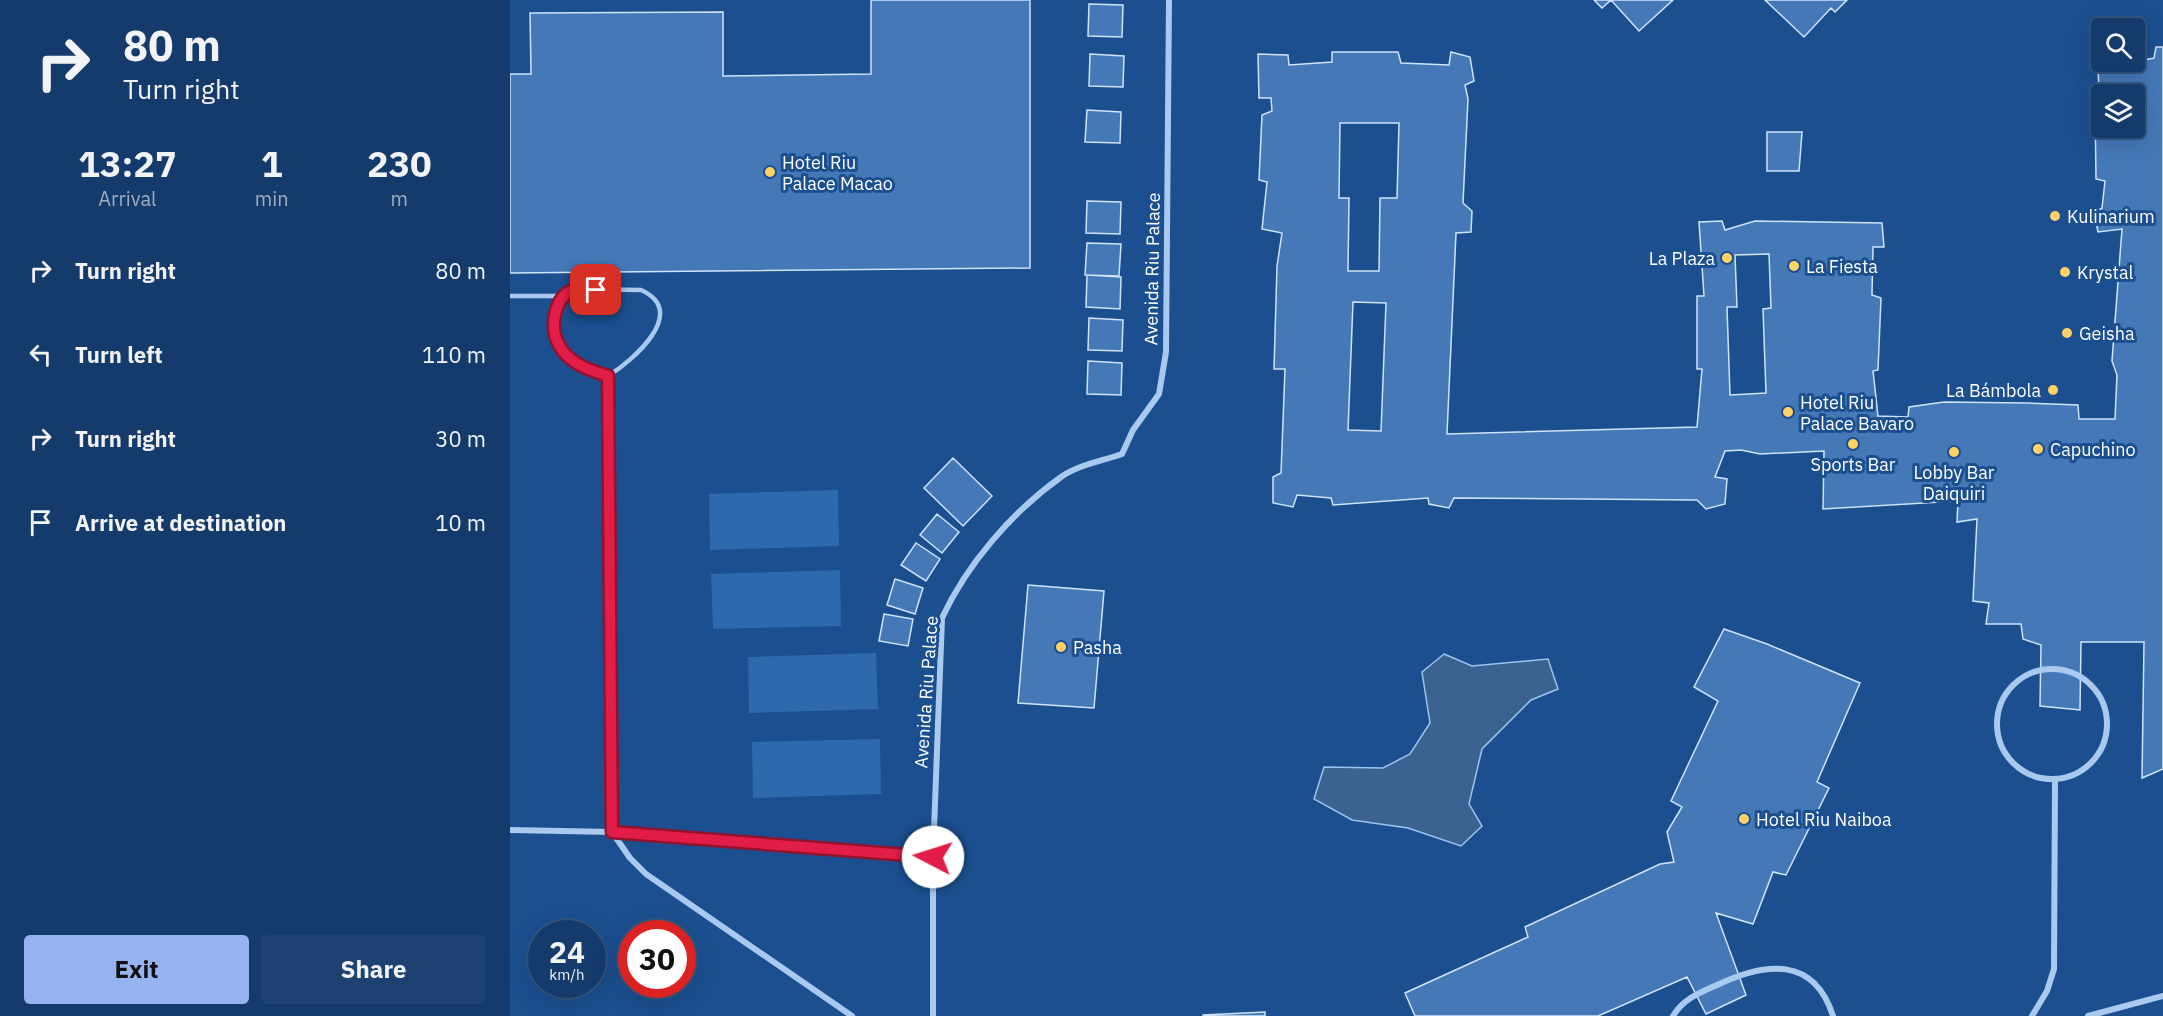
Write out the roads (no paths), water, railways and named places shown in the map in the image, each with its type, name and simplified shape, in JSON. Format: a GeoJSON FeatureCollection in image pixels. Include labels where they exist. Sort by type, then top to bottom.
{"type":"FeatureCollection","features":[{"type":"Feature","properties":{"kind":"street","name":"Avenida Riu Palace"},"geometry":{"type":"LineString","coordinates":[[933,1016],[933,857],[942,618],[952,596],[985,549],[1062,477],[1081,467],[1122,454],[1133,430],[1159,394],[1166,352],[1169,0]]}},
{"type":"Feature","properties":{"kind":"street"},"geometry":{"type":"LineString","coordinates":[[2057,669],[2075,673],[2090,683],[2102,698],[2108,716],[2107,734],[2101,752],[2089,766],[2073,776],[2055,780],[2028,774],[2007,758],[1999,741],[1997,723],[2000,706],[2009,690],[2022,678],[2039,670],[2057,669]]}},
{"type":"Feature","properties":{"kind":"street"},"geometry":{"type":"LineString","coordinates":[[2032,1016],[2047,991],[2054,969],[2055,780]]}},
{"type":"Feature","properties":{"kind":"street"},"geometry":{"type":"LineString","coordinates":[[510,830],[612,832],[933,857]]}},
{"type":"Feature","properties":{"kind":"street"},"geometry":{"type":"LineString","coordinates":[[612,832],[630,858],[646,874],[852,1016]]}},
{"type":"Feature","properties":{"kind":"street"},"geometry":{"type":"LineString","coordinates":[[1673,1016],[1686,999],[1726,980],[1755,970],[1780,967],[1813,980],[1827,995],[1833,1016]]}},
{"type":"Feature","properties":{"kind":"street"},"geometry":{"type":"LineString","coordinates":[[2088,1016],[2163,996]]}},
{"type":"Feature","properties":{"kind":"lane"},"geometry":{"type":"LineString","coordinates":[[574,289],[641,290],[650,294],[655,302],[659,321],[652,336],[628,363],[608,376],[586,369],[568,356],[558,344],[554,325],[558,305],[563,296],[574,289]]}},
{"type":"Feature","properties":{"kind":"lane"},"geometry":{"type":"LineString","coordinates":[[510,296],[563,296]]}},
{"type":"Feature","properties":{"kind":"lane"},"geometry":{"type":"LineString","coordinates":[[608,376],[612,832]]}},
{"type":"Feature","properties":{"kind":"place","name":"Hotel Riu Palace Macao"},"geometry":{"type":"Point","coordinates":[770,172]}},
{"type":"Feature","properties":{"kind":"place","name":"Kulinarium"},"geometry":{"type":"Point","coordinates":[2055,216]}},
{"type":"Feature","properties":{"kind":"place","name":"La Plaza"},"geometry":{"type":"Point","coordinates":[1727,258]}},
{"type":"Feature","properties":{"kind":"place","name":"La Fiesta"},"geometry":{"type":"Point","coordinates":[1794,266]}},
{"type":"Feature","properties":{"kind":"place","name":"Krystal"},"geometry":{"type":"Point","coordinates":[2065,272]}},
{"type":"Feature","properties":{"kind":"place","name":"Geisha"},"geometry":{"type":"Point","coordinates":[2067,333]}},
{"type":"Feature","properties":{"kind":"place","name":"La Bámbola"},"geometry":{"type":"Point","coordinates":[2053,390]}},
{"type":"Feature","properties":{"kind":"place","name":"Hotel Riu Palace Bavaro"},"geometry":{"type":"Point","coordinates":[1788,412]}},
{"type":"Feature","properties":{"kind":"place","name":"Sports Bar"},"geometry":{"type":"Point","coordinates":[1853,444]}},
{"type":"Feature","properties":{"kind":"place","name":"Capuchino"},"geometry":{"type":"Point","coordinates":[2038,449]}},
{"type":"Feature","properties":{"kind":"place","name":"Lobby Bar Daiquiri"},"geometry":{"type":"Point","coordinates":[1954,452]}},
{"type":"Feature","properties":{"kind":"place","name":"Pasha"},"geometry":{"type":"Point","coordinates":[1061,647]}},
{"type":"Feature","properties":{"kind":"place","name":"Hotel Riu Naiboa"},"geometry":{"type":"Point","coordinates":[1744,819]}}]}
